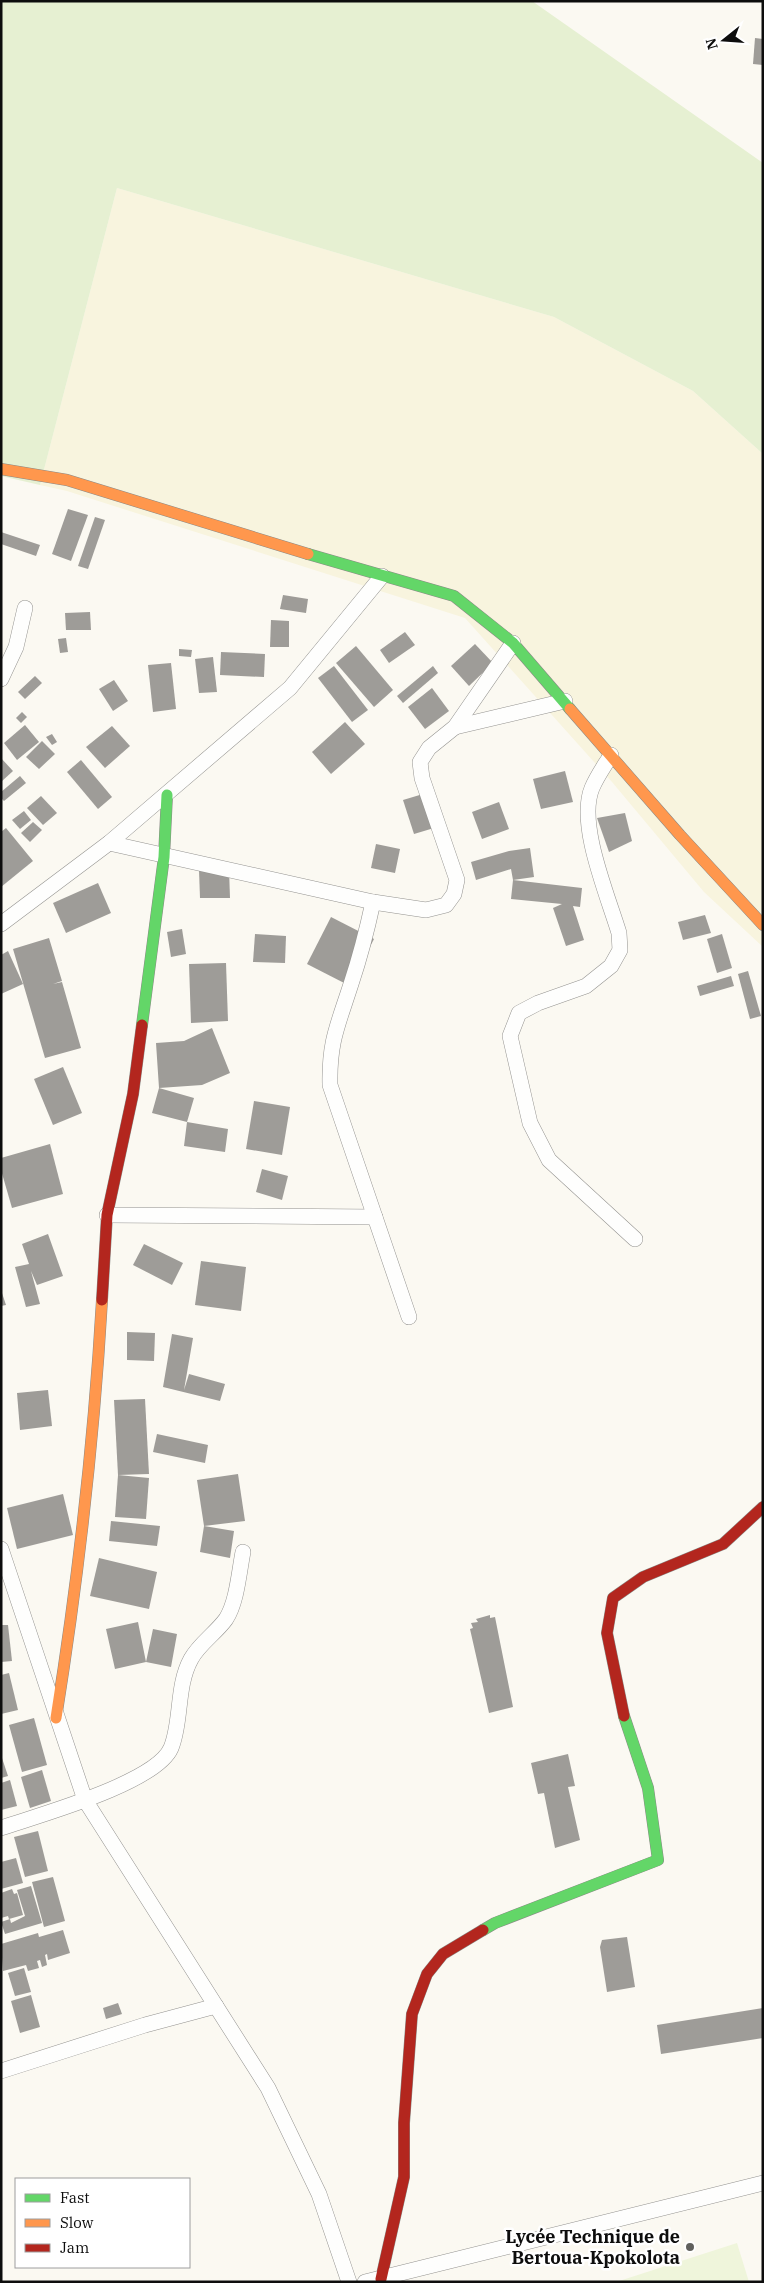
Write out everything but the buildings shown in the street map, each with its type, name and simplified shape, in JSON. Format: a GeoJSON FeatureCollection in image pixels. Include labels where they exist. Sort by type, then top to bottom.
{"type":"FeatureCollection","features":[{"type":"Feature","properties":{"kind":"street"},"geometry":{"type":"LineString","coordinates":[[1,469],[67,480],[165,512],[454,596],[513,643],[680,835],[763,925]]}},
{"type":"Feature","properties":{"kind":"street"},"geometry":{"type":"LineString","coordinates":[[1,924],[109,843],[290,688],[382,576]]}},
{"type":"Feature","properties":{"kind":"street"},"geometry":{"type":"LineString","coordinates":[[1,679],[16,647],[25,608]]}},
{"type":"Feature","properties":{"kind":"street"},"geometry":{"type":"LineString","coordinates":[[109,843],[164,857],[373,902],[426,910],[446,905],[454,894],[457,880],[422,778],[420,762],[429,748],[456,727],[513,643]]}},
{"type":"Feature","properties":{"kind":"street"},"geometry":{"type":"LineString","coordinates":[[456,727],[565,701]]}},
{"type":"Feature","properties":{"kind":"street"},"geometry":{"type":"LineString","coordinates":[[611,754],[592,788],[588,810],[588,831],[619,933],[620,950],[612,966],[586,986],[538,1002],[519,1013],[510,1036],[530,1124],[549,1160],[635,1239]]}},
{"type":"Feature","properties":{"kind":"street"},"geometry":{"type":"LineString","coordinates":[[56,1718],[68,1643],[97,1386],[107,1215],[133,1094],[164,857],[167,795]]}},
{"type":"Feature","properties":{"kind":"street"},"geometry":{"type":"LineString","coordinates":[[373,902],[363,945],[333,1033],[329,1057],[330,1085],[409,1317]]}},
{"type":"Feature","properties":{"kind":"street"},"geometry":{"type":"LineString","coordinates":[[107,1215],[375,1217]]}},
{"type":"Feature","properties":{"kind":"street"},"geometry":{"type":"LineString","coordinates":[[381,2279],[404,2177],[404,2123],[412,2014],[427,1974],[443,1954],[495,1923],[658,1860],[648,1788],[622,1709],[606,1633],[613,1598],[643,1577],[722,1544],[763,1507]]}},
{"type":"Feature","properties":{"kind":"street"},"geometry":{"type":"LineString","coordinates":[[1,1549],[9,1598],[56,1718],[84,1800],[268,2088],[319,2194],[349,2282]]}},
{"type":"Feature","properties":{"kind":"street"},"geometry":{"type":"LineString","coordinates":[[1,1828],[84,1800],[152,1770],[165,1760],[172,1746],[182,1684],[190,1659],[226,1618],[234,1596],[242,1552]]}},
{"type":"Feature","properties":{"kind":"street"},"geometry":{"type":"LineString","coordinates":[[1,2071],[145,2025],[216,2006]]}},
{"type":"Feature","properties":{"kind":"street"},"geometry":{"type":"LineString","coordinates":[[365,2282],[763,2183]]}},
{"type":"Feature","properties":{"kind":"shaded area"},"geometry":{"type":"Polygon","coordinates":[[[117,188],[554,317],[693,391],[763,454],[763,947],[704,892],[612,782],[465,618],[67,491],[40,485],[117,188]]]}},
{"type":"Feature","properties":{"kind":"green space"},"geometry":{"type":"Polygon","coordinates":[[[1,1],[532,1],[763,163],[763,454],[693,391],[554,317],[117,188],[40,485],[1,476],[1,1]]]}},
{"type":"Feature","properties":{"kind":"green space"},"geometry":{"type":"Polygon","coordinates":[[[737,2243],[749,2282],[616,2282],[737,2243]]]}},
{"type":"Feature","properties":{"kind":"traffic: fast"},"geometry":{"type":"LineString","coordinates":[[308,554],[454,596],[513,643],[570,709]]}},
{"type":"Feature","properties":{"kind":"traffic: fast"},"geometry":{"type":"LineString","coordinates":[[142,1025],[164,857],[167,795]]}},
{"type":"Feature","properties":{"kind":"traffic: fast"},"geometry":{"type":"LineString","coordinates":[[483,1930],[495,1923],[658,1860],[648,1788],[624,1716]]}},
{"type":"Feature","properties":{"kind":"traffic: slow"},"geometry":{"type":"LineString","coordinates":[[1,469],[67,480],[308,554]]}},
{"type":"Feature","properties":{"kind":"traffic: slow"},"geometry":{"type":"LineString","coordinates":[[570,709],[680,835],[763,925]]}},
{"type":"Feature","properties":{"kind":"traffic: slow"},"geometry":{"type":"LineString","coordinates":[[56,1718],[84,1510],[95,1405],[102,1300]]}},
{"type":"Feature","properties":{"kind":"traffic: jam"},"geometry":{"type":"LineString","coordinates":[[102,1300],[107,1215],[133,1094],[142,1025]]}},
{"type":"Feature","properties":{"kind":"traffic: jam"},"geometry":{"type":"LineString","coordinates":[[624,1716],[607,1633],[613,1598],[643,1577],[723,1544],[763,1507]]}},
{"type":"Feature","properties":{"kind":"traffic: jam"},"geometry":{"type":"LineString","coordinates":[[381,2279],[404,2177],[404,2123],[412,2014],[427,1974],[443,1954],[483,1930]]}},
{"type":"Feature","properties":{"kind":"place","name":"Lycée Technique de Bertoua-Kpokolota"},"geometry":{"type":"Point","coordinates":[690,2247]}}]}
